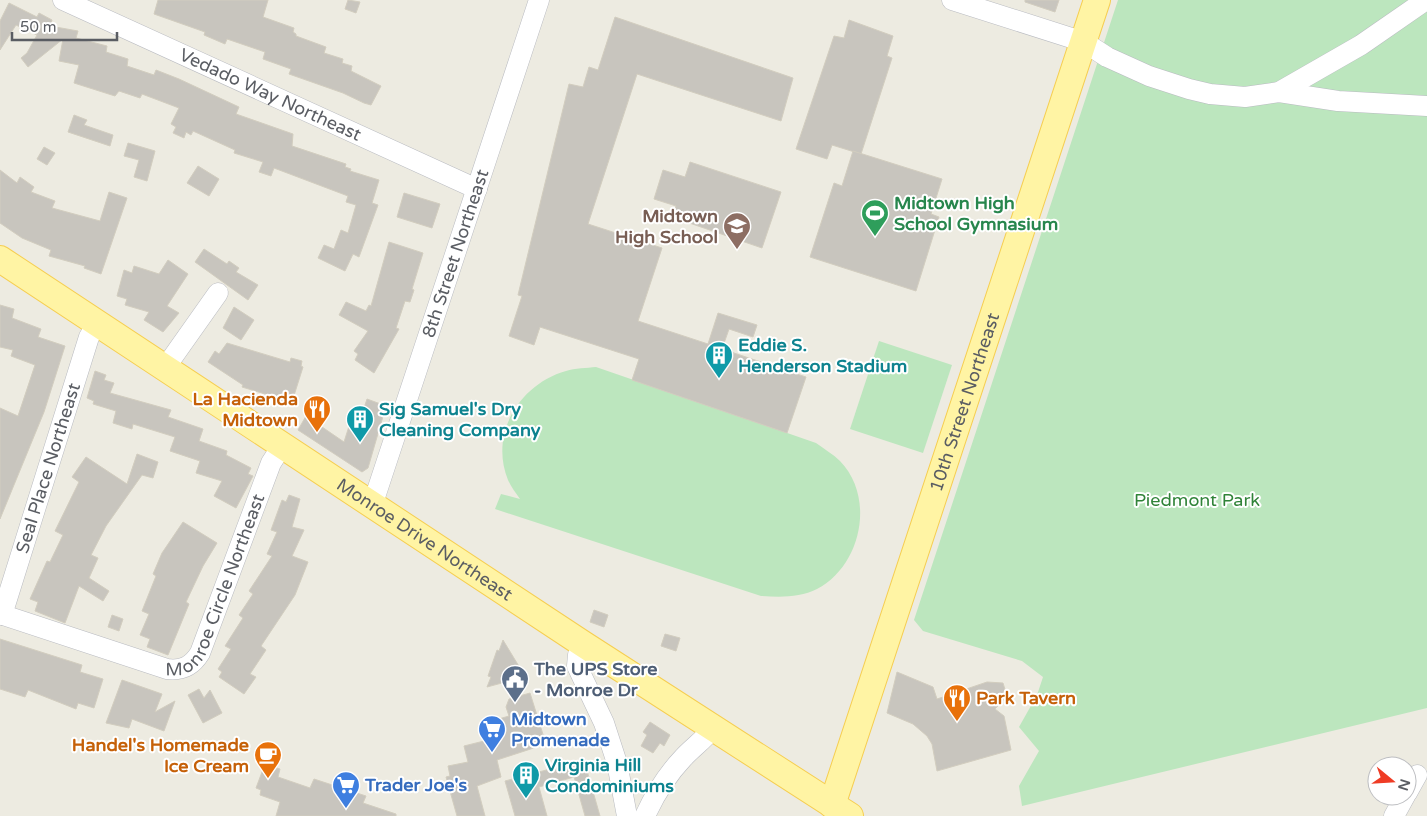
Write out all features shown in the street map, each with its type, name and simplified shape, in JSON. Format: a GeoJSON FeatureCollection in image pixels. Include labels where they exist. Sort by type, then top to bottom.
{"type":"FeatureCollection","features":[{"type":"Feature","properties":{"kind":"main road","name":"10th Street Northeast"},"geometry":{"type":"LineString","coordinates":[[841,810],[1097,0]]}},
{"type":"Feature","properties":{"kind":"main road","name":"Monroe Drive Northeast"},"geometry":{"type":"LineString","coordinates":[[0,259],[372,506],[841,810]]}},
{"type":"Feature","properties":{"kind":"street","name":"Vedado Way Northeast"},"geometry":{"type":"LineString","coordinates":[[63,0],[477,189]]}},
{"type":"Feature","properties":{"kind":"street","name":"8th Street Northeast"},"geometry":{"type":"LineString","coordinates":[[372,506],[539,0]]}},
{"type":"Feature","properties":{"kind":"street"},"geometry":{"type":"LineString","coordinates":[[952,0],[1084,42],[1107,57],[1149,76],[1197,91],[1245,97],[1280,92],[1338,101],[1427,106]]}},
{"type":"Feature","properties":{"kind":"street"},"geometry":{"type":"LineString","coordinates":[[1280,92],[1361,45],[1426,0]]}},
{"type":"Feature","properties":{"kind":"street"},"geometry":{"type":"LineString","coordinates":[[165,368],[218,293]]}},
{"type":"Feature","properties":{"kind":"street","name":"Seal Place Northeast"},"geometry":{"type":"LineString","coordinates":[[1,614],[89,337],[97,324]]}},
{"type":"Feature","properties":{"kind":"street","name":"Monroe Circle Northeast"},"geometry":{"type":"LineString","coordinates":[[1,614],[167,669],[177,670],[189,666],[200,653],[271,463],[282,446]]}},
{"type":"Feature","properties":{"kind":"street"},"geometry":{"type":"LineString","coordinates":[[583,644],[578,655],[577,666],[604,722],[617,763],[627,816]]}},
{"type":"Feature","properties":{"kind":"street"},"geometry":{"type":"LineString","coordinates":[[645,816],[667,776],[684,756],[705,739],[713,728]]}},
{"type":"Feature","properties":{"kind":"green space","name":"Piedmont Park"},"geometry":{"type":"Polygon","coordinates":[[[1118,0],[1427,0],[1427,708],[1022,806],[1019,786],[1039,751],[1019,727],[1037,695],[1043,677],[1022,661],[923,631],[914,620],[1118,0]]]}},
{"type":"Feature","properties":{"kind":"green space"},"geometry":{"type":"Polygon","coordinates":[[[879,341],[952,365],[923,453],[850,429],[879,341]]]}},
{"type":"Feature","properties":{"kind":"green space"},"geometry":{"type":"Polygon","coordinates":[[[596,367],[816,443],[834,456],[851,476],[858,493],[860,512],[853,548],[844,564],[832,578],[810,592],[789,596],[761,596],[495,509],[501,494],[520,499],[508,480],[503,462],[503,445],[506,428],[522,399],[550,377],[570,370],[596,367]]]}},
{"type":"Feature","properties":{"kind":"building"},"geometry":{"type":"Polygon","coordinates":[[[158,0],[268,0],[263,17],[294,28],[293,32],[296,36],[326,47],[324,53],[343,59],[342,63],[352,66],[351,71],[381,86],[371,105],[364,103],[343,93],[289,74],[291,69],[263,59],[265,52],[227,39],[225,44],[204,35],[205,32],[154,14],[158,0]]]}},
{"type":"Feature","properties":{"kind":"building"},"geometry":{"type":"Polygon","coordinates":[[[348,0],[360,2],[356,13],[345,9],[348,0]]]}},
{"type":"Feature","properties":{"kind":"building"},"geometry":{"type":"Polygon","coordinates":[[[1025,0],[1059,0],[1055,12],[1025,2],[1025,0]]]}},
{"type":"Feature","properties":{"kind":"building"},"geometry":{"type":"Polygon","coordinates":[[[9,3],[37,17],[39,13],[52,20],[50,26],[78,31],[76,38],[107,46],[106,52],[128,59],[127,66],[154,75],[156,70],[179,79],[239,107],[236,114],[293,134],[292,146],[346,164],[345,167],[351,169],[350,171],[379,180],[372,203],[378,205],[359,257],[353,254],[345,271],[318,258],[324,245],[334,249],[341,230],[348,233],[356,205],[346,202],[348,196],[274,168],[271,176],[259,172],[263,162],[234,153],[235,150],[193,131],[191,135],[186,132],[184,138],[173,133],[176,127],[171,124],[179,108],[142,94],[140,98],[119,91],[115,96],[74,83],[79,65],[59,61],[63,39],[28,67],[21,58],[27,53],[37,35],[16,25],[0,50],[0,21],[9,3]]]}},
{"type":"Feature","properties":{"kind":"building"},"geometry":{"type":"Polygon","coordinates":[[[615,17],[793,78],[781,121],[637,74],[588,224],[662,248],[638,321],[708,344],[718,313],[757,325],[753,337],[729,329],[722,349],[806,377],[787,433],[632,380],[639,359],[540,327],[534,345],[509,336],[522,296],[518,295],[569,84],[583,87],[589,67],[598,70],[615,17]]]}},
{"type":"Feature","properties":{"kind":"building"},"geometry":{"type":"Polygon","coordinates":[[[849,20],[893,36],[887,56],[892,58],[861,154],[832,145],[827,159],[796,149],[834,36],[844,38],[849,20]]]}},
{"type":"Feature","properties":{"kind":"building"},"geometry":{"type":"Polygon","coordinates":[[[74,115],[87,120],[84,125],[113,135],[110,146],[68,132],[74,115]]]}},
{"type":"Feature","properties":{"kind":"building"},"geometry":{"type":"Polygon","coordinates":[[[128,143],[155,151],[147,181],[134,177],[139,160],[124,156],[128,143]]]}},
{"type":"Feature","properties":{"kind":"building"},"geometry":{"type":"Polygon","coordinates":[[[44,147],[55,153],[47,165],[37,159],[44,147]]]}},
{"type":"Feature","properties":{"kind":"building","name":"Midtown High School Gymnasium"},"geometry":{"type":"Polygon","coordinates":[[[853,151],[942,179],[931,214],[939,217],[916,291],[810,257],[834,183],[842,186],[853,151]]]}},
{"type":"Feature","properties":{"kind":"building"},"geometry":{"type":"Polygon","coordinates":[[[690,162],[781,192],[762,248],[672,217],[676,206],[654,199],[663,170],[685,177],[690,162]]]}},
{"type":"Feature","properties":{"kind":"building"},"geometry":{"type":"Polygon","coordinates":[[[198,166],[219,179],[209,196],[187,183],[198,166]]]}},
{"type":"Feature","properties":{"kind":"building"},"geometry":{"type":"Polygon","coordinates":[[[0,170],[17,183],[20,177],[34,187],[31,192],[55,201],[52,208],[100,221],[109,192],[127,198],[101,274],[84,268],[85,266],[49,256],[51,250],[22,238],[0,223],[0,170]]]}},
{"type":"Feature","properties":{"kind":"building"},"geometry":{"type":"Polygon","coordinates":[[[404,193],[440,204],[432,228],[397,217],[404,193]]]}},
{"type":"Feature","properties":{"kind":"building"},"geometry":{"type":"Polygon","coordinates":[[[389,242],[423,253],[410,302],[405,301],[396,328],[399,329],[374,373],[355,360],[358,354],[354,351],[368,331],[339,315],[346,302],[366,311],[369,305],[371,306],[389,242]]]}},
{"type":"Feature","properties":{"kind":"building"},"geometry":{"type":"Polygon","coordinates":[[[204,249],[227,264],[229,261],[239,268],[236,272],[258,285],[248,300],[195,262],[204,249]]]}},
{"type":"Feature","properties":{"kind":"building"},"geometry":{"type":"Polygon","coordinates":[[[168,260],[188,274],[167,306],[179,313],[163,332],[144,320],[149,312],[125,305],[127,299],[117,296],[124,270],[132,273],[134,266],[159,274],[168,260]]]}},
{"type":"Feature","properties":{"kind":"building"},"geometry":{"type":"Polygon","coordinates":[[[0,305],[14,309],[12,318],[41,329],[38,337],[65,346],[44,412],[0,519],[0,408],[18,416],[35,365],[11,356],[13,350],[0,347],[0,305]]]}},
{"type":"Feature","properties":{"kind":"building"},"geometry":{"type":"Polygon","coordinates":[[[234,307],[254,320],[241,340],[223,328],[234,307]]]}},
{"type":"Feature","properties":{"kind":"building"},"geometry":{"type":"Polygon","coordinates":[[[227,343],[290,362],[291,358],[302,361],[301,366],[303,367],[291,405],[274,399],[275,397],[242,387],[243,385],[208,362],[215,351],[219,354],[227,343]]]}},
{"type":"Feature","properties":{"kind":"building"},"geometry":{"type":"Polygon","coordinates":[[[95,371],[106,375],[104,380],[114,383],[110,393],[171,410],[168,417],[203,429],[199,441],[227,451],[226,455],[251,468],[248,474],[253,476],[236,508],[214,496],[222,481],[196,473],[200,461],[170,451],[175,437],[133,424],[132,429],[113,423],[116,411],[93,404],[94,401],[87,398],[95,371]]]}},
{"type":"Feature","properties":{"kind":"building"},"geometry":{"type":"Polygon","coordinates":[[[367,399],[386,406],[368,468],[362,472],[298,430],[306,416],[344,442],[351,420],[359,423],[367,399]]]}},
{"type":"Feature","properties":{"kind":"building"},"geometry":{"type":"Polygon","coordinates":[[[137,454],[158,462],[153,478],[142,475],[106,526],[91,555],[98,558],[89,578],[109,591],[103,601],[79,586],[65,623],[35,611],[38,602],[30,599],[47,561],[50,562],[63,535],[55,531],[79,482],[72,477],[86,457],[127,484],[137,454]]]}},
{"type":"Feature","properties":{"kind":"building"},"geometry":{"type":"Polygon","coordinates":[[[289,495],[300,499],[292,527],[304,530],[292,556],[308,562],[295,595],[261,646],[266,650],[250,674],[256,677],[244,694],[219,677],[222,672],[218,669],[231,649],[225,646],[243,618],[239,615],[253,594],[249,591],[272,556],[267,554],[277,532],[271,530],[282,500],[286,502],[289,495]]]}},
{"type":"Feature","properties":{"kind":"building"},"geometry":{"type":"Polygon","coordinates":[[[183,522],[217,543],[203,566],[186,602],[189,604],[168,655],[147,647],[150,639],[140,635],[149,614],[142,611],[156,576],[153,574],[162,553],[183,522]]]}},
{"type":"Feature","properties":{"kind":"building"},"geometry":{"type":"Polygon","coordinates":[[[594,610],[608,615],[604,627],[590,622],[594,610]]]}},
{"type":"Feature","properties":{"kind":"building"},"geometry":{"type":"Polygon","coordinates":[[[112,615],[123,619],[119,631],[108,627],[112,615]]]}},
{"type":"Feature","properties":{"kind":"building"},"geometry":{"type":"Polygon","coordinates":[[[665,634],[680,638],[676,651],[661,646],[665,634]]]}},
{"type":"Feature","properties":{"kind":"building"},"geometry":{"type":"Polygon","coordinates":[[[0,639],[82,665],[80,672],[103,679],[94,708],[78,703],[76,709],[28,690],[25,697],[0,689],[0,639]]]}},
{"type":"Feature","properties":{"kind":"building"},"geometry":{"type":"Polygon","coordinates":[[[503,640],[520,668],[517,679],[487,687],[491,677],[488,676],[497,650],[499,651],[503,640]]]}},
{"type":"Feature","properties":{"kind":"building","name":"Park Tavern"},"geometry":{"type":"Polygon","coordinates":[[[897,672],[933,687],[937,699],[987,682],[1003,683],[1007,696],[995,709],[1004,716],[1011,750],[937,771],[932,744],[927,736],[913,724],[887,713],[897,672]]]}},
{"type":"Feature","properties":{"kind":"building"},"geometry":{"type":"Polygon","coordinates":[[[122,680],[162,694],[155,712],[175,701],[164,731],[132,719],[129,728],[106,723],[122,680]]]}},
{"type":"Feature","properties":{"kind":"building"},"geometry":{"type":"Polygon","coordinates":[[[199,689],[204,698],[210,690],[222,713],[203,723],[188,695],[199,689]]]}},
{"type":"Feature","properties":{"kind":"building","name":"Midtown Promenade"},"geometry":{"type":"Polygon","coordinates":[[[530,693],[546,744],[497,760],[501,777],[477,786],[485,816],[457,816],[446,777],[450,776],[448,766],[468,762],[464,746],[488,740],[485,723],[509,716],[506,707],[509,699],[530,693]]]}},
{"type":"Feature","properties":{"kind":"building"},"geometry":{"type":"Polygon","coordinates":[[[650,722],[670,735],[664,746],[660,743],[653,753],[641,746],[647,735],[643,732],[650,722]]]}},
{"type":"Feature","properties":{"kind":"building"},"geometry":{"type":"Polygon","coordinates":[[[584,760],[600,816],[585,816],[574,777],[539,787],[547,816],[515,816],[505,781],[584,760]]]}},
{"type":"Feature","properties":{"kind":"building"},"geometry":{"type":"Polygon","coordinates":[[[265,764],[280,769],[278,777],[310,788],[314,779],[366,796],[363,803],[396,814],[396,816],[276,816],[280,802],[260,795],[261,790],[256,788],[265,764]]]}},
{"type":"Feature","properties":{"kind":"place","name":"Midtown High School Gymnasium"},"geometry":{"type":"Point","coordinates":[875,237]}},
{"type":"Feature","properties":{"kind":"place","name":"Midtown High School"},"geometry":{"type":"Point","coordinates":[737,250]}},
{"type":"Feature","properties":{"kind":"place","name":"Eddie S. Henderson Stadium"},"geometry":{"type":"Point","coordinates":[719,379]}},
{"type":"Feature","properties":{"kind":"place","name":"La Hacienda Midtown"},"geometry":{"type":"Point","coordinates":[317,433]}},
{"type":"Feature","properties":{"kind":"place","name":"Sig Samuel's Dry Cleaning Company"},"geometry":{"type":"Point","coordinates":[360,443]}},
{"type":"Feature","properties":{"kind":"place","name":"The UPS Store - Monroe Dr"},"geometry":{"type":"Point","coordinates":[515,703]}},
{"type":"Feature","properties":{"kind":"place","name":"Park Tavern"},"geometry":{"type":"Point","coordinates":[957,722]}},
{"type":"Feature","properties":{"kind":"place","name":"Midtown Promenade"},"geometry":{"type":"Point","coordinates":[492,753]}},
{"type":"Feature","properties":{"kind":"place","name":"Handel's Homemade Ice Cream"},"geometry":{"type":"Point","coordinates":[268,779]}},
{"type":"Feature","properties":{"kind":"place","name":"Virginia Hill Condominiums"},"geometry":{"type":"Point","coordinates":[526,799]}},
{"type":"Feature","properties":{"kind":"place","name":"Trader Joe's"},"geometry":{"type":"Point","coordinates":[346,809]}}]}
